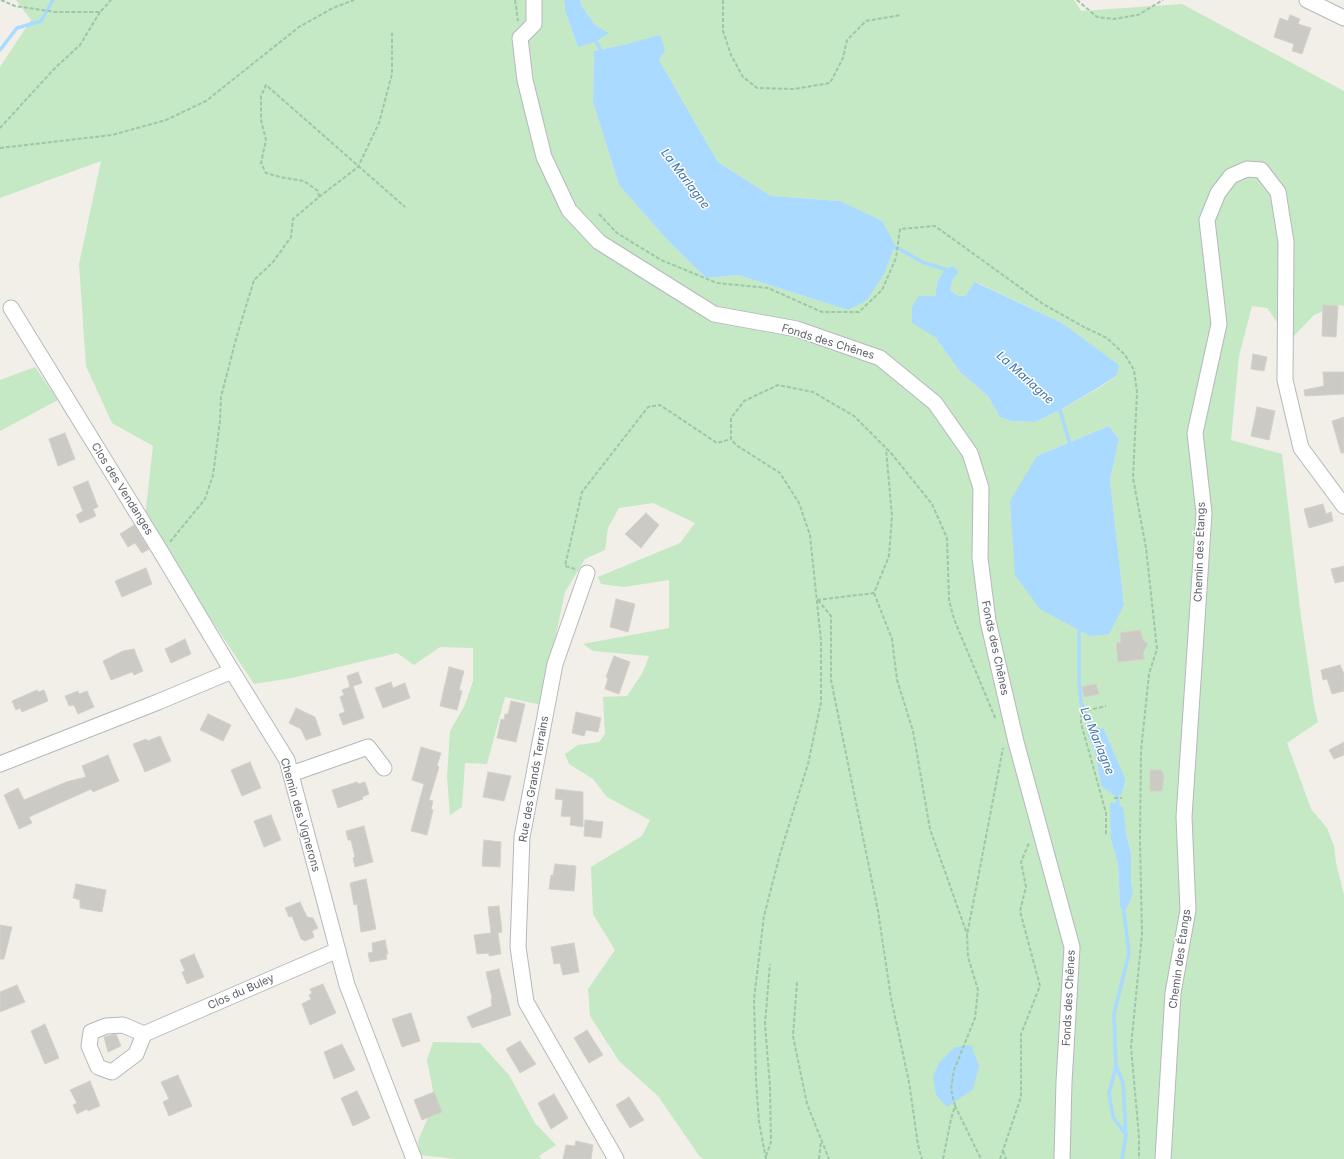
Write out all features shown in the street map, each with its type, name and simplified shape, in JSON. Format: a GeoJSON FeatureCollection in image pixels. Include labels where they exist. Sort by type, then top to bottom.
{"type":"FeatureCollection","features":[{"type":"Feature","properties":{"kind":"street"},"geometry":{"type":"LineString","coordinates":[[520,38],[534,24],[534,0]]}},
{"type":"Feature","properties":{"kind":"street"},"geometry":{"type":"LineString","coordinates":[[1307,0],[1344,18]]}},
{"type":"Feature","properties":{"kind":"street","name":"Fonds des Chênes"},"geometry":{"type":"LineString","coordinates":[[520,38],[525,80],[544,157],[569,210],[599,242],[714,314],[797,330],[880,358],[935,403],[970,453],[981,488],[980,558],[988,621],[1016,742],[1072,947],[1064,1082],[1062,1159]]}},
{"type":"Feature","properties":{"kind":"street","name":"Chemin des Étangs"},"geometry":{"type":"LineString","coordinates":[[1163,1159],[1173,993],[1188,910],[1184,816],[1204,513],[1195,433],[1219,324],[1207,220],[1218,193],[1231,176],[1247,169],[1261,170],[1278,192],[1286,242],[1285,380],[1301,448],[1344,506]]}},
{"type":"Feature","properties":{"kind":"street","name":"Clos des Vendanges"},"geometry":{"type":"LineString","coordinates":[[11,308],[161,552],[232,671]]}},
{"type":"Feature","properties":{"kind":"street","name":"Rue des Grands Terrains"},"geometry":{"type":"LineString","coordinates":[[587,573],[555,664],[522,838],[518,947],[526,1002],[616,1159]]}},
{"type":"Feature","properties":{"kind":"street"},"geometry":{"type":"LineString","coordinates":[[0,764],[158,702],[232,671]]}},
{"type":"Feature","properties":{"kind":"street","name":"Chemin des Vignerons"},"geometry":{"type":"LineString","coordinates":[[232,671],[287,760],[347,985],[414,1159]]}},
{"type":"Feature","properties":{"kind":"street"},"geometry":{"type":"LineString","coordinates":[[291,774],[368,747],[384,768]]}},
{"type":"Feature","properties":{"kind":"street","name":"Clos du Buley"},"geometry":{"type":"LineString","coordinates":[[144,1034],[338,950]]}},
{"type":"Feature","properties":{"kind":"path"},"geometry":{"type":"LineString","coordinates":[[2,0],[15,6],[55,12],[100,12]]}},
{"type":"Feature","properties":{"kind":"path"},"geometry":{"type":"LineString","coordinates":[[0,128],[55,68],[80,45],[100,12],[111,0]]}},
{"type":"Feature","properties":{"kind":"path"},"geometry":{"type":"LineString","coordinates":[[0,148],[112,135],[166,120],[206,101],[299,27],[333,8],[354,0]]}},
{"type":"Feature","properties":{"kind":"path"},"geometry":{"type":"LineString","coordinates":[[515,0],[520,38]]}},
{"type":"Feature","properties":{"kind":"path"},"geometry":{"type":"LineString","coordinates":[[723,0],[724,31],[731,55],[744,76],[757,88],[794,89],[830,83],[843,58],[847,40],[866,21],[901,15]]}},
{"type":"Feature","properties":{"kind":"path"},"geometry":{"type":"LineString","coordinates":[[1077,0],[1097,17],[1114,19],[1138,15],[1163,0]]}},
{"type":"Feature","properties":{"kind":"path"},"geometry":{"type":"LineString","coordinates":[[161,552],[205,499],[213,475],[220,421],[221,397],[236,339],[254,280],[273,262],[291,237],[293,219],[358,167],[379,123],[392,74],[392,31]]}},
{"type":"Feature","properties":{"kind":"path"},"geometry":{"type":"LineString","coordinates":[[319,197],[318,191],[304,181],[266,173],[262,163],[266,140],[261,120],[261,96],[266,85],[405,207]]}},
{"type":"Feature","properties":{"kind":"path"},"geometry":{"type":"LineString","coordinates":[[600,214],[617,233],[661,260],[717,283],[768,288],[822,312],[859,312],[882,290],[896,257],[900,229],[935,226],[1043,304],[1107,338],[1124,355],[1134,370],[1137,392],[1133,478],[1146,548],[1157,649],[1149,674],[1141,751],[1140,842],[1142,934],[1131,1047],[1139,1137],[1138,1159]]}},
{"type":"Feature","properties":{"kind":"path"},"geometry":{"type":"LineString","coordinates":[[766,1158],[759,1122],[756,1087],[754,999],[764,916],[780,854],[808,764],[820,702],[821,641],[810,535],[799,504],[780,472],[736,445],[731,439],[731,418],[744,401],[778,384],[813,392],[854,416],[886,449],[932,504],[946,538],[949,600],[954,619],[999,727]]}},
{"type":"Feature","properties":{"kind":"path"},"geometry":{"type":"LineString","coordinates":[[587,573],[565,566],[582,492],[648,407],[660,405],[717,443],[731,439]]}},
{"type":"Feature","properties":{"kind":"path"},"geometry":{"type":"LineString","coordinates":[[886,449],[892,516],[889,556],[874,593],[892,639],[897,680],[913,731],[930,829],[967,935]]}},
{"type":"Feature","properties":{"kind":"path"},"geometry":{"type":"LineString","coordinates":[[817,600],[874,593]]}},
{"type":"Feature","properties":{"kind":"path"},"geometry":{"type":"LineString","coordinates":[[817,600],[831,616],[831,680],[878,911],[891,998],[909,1082],[918,1144],[922,1159]]}},
{"type":"Feature","properties":{"kind":"path"},"geometry":{"type":"LineString","coordinates":[[1106,706],[1081,712],[1081,723],[1106,813],[1106,834]]}},
{"type":"Feature","properties":{"kind":"path"},"geometry":{"type":"LineString","coordinates":[[981,1159],[955,1106],[951,1088],[954,1070],[975,1018],[978,990],[968,958],[967,935],[1005,741],[1016,742]]}},
{"type":"Feature","properties":{"kind":"path"},"geometry":{"type":"LineString","coordinates":[[1114,798],[1122,798]]}},
{"type":"Feature","properties":{"kind":"path"},"geometry":{"type":"LineString","coordinates":[[1000,1159],[1021,1097],[1021,1034],[1040,986],[1020,911],[1026,887],[1022,862],[1030,842]]}},
{"type":"Feature","properties":{"kind":"path"},"geometry":{"type":"LineString","coordinates":[[766,1158],[770,1142],[770,1086],[765,1024],[770,964]]}},
{"type":"Feature","properties":{"kind":"path"},"geometry":{"type":"LineString","coordinates":[[797,982],[793,1036],[807,1104],[829,1159]]}},
{"type":"Feature","properties":{"kind":"path"},"geometry":{"type":"LineString","coordinates":[[943,1159],[950,1119],[955,1106]]}},
{"type":"Feature","properties":{"kind":"path"},"geometry":{"type":"LineString","coordinates":[[819,1159],[822,1140]]}},
{"type":"Feature","properties":{"kind":"path"},"geometry":{"type":"LineString","coordinates":[[1003,1151],[1006,1159]]}},
{"type":"Feature","properties":{"kind":"green space"},"geometry":{"type":"Polygon","coordinates":[[[16,0],[564,0],[565,11],[578,47],[596,26],[582,7],[580,0],[1074,0],[1081,11],[1182,4],[1344,91],[1344,306],[1339,305],[1314,315],[1290,340],[1267,308],[1252,306],[1239,356],[1231,440],[1282,454],[1301,617],[1314,705],[1318,722],[1287,743],[1311,809],[1327,828],[1334,846],[1336,863],[1344,895],[1344,1159],[704,1159],[700,1157],[658,1096],[619,1061],[590,1016],[588,989],[615,950],[593,914],[591,867],[642,836],[650,820],[607,797],[593,779],[569,764],[565,754],[578,745],[599,742],[605,734],[603,697],[627,696],[643,672],[649,656],[593,651],[583,644],[669,628],[669,580],[624,587],[601,584],[598,577],[680,543],[695,523],[653,503],[619,508],[608,528],[605,550],[585,559],[565,592],[541,705],[505,697],[487,764],[465,763],[462,807],[450,815],[447,777],[450,731],[465,705],[473,681],[473,648],[440,647],[414,665],[397,653],[292,678],[254,684],[195,595],[144,525],[153,446],[112,423],[86,366],[79,264],[101,161],[0,198],[0,67],[31,20],[16,0]],[[627,44],[594,51],[593,102],[619,185],[668,241],[706,278],[738,275],[848,310],[840,201],[771,196],[718,162],[659,60],[665,51],[627,44]],[[959,272],[937,283],[935,296],[919,296],[935,337],[961,373],[988,396],[1000,417],[1011,421],[1035,422],[1101,387],[1117,375],[1118,365],[1062,323],[976,282],[965,296],[958,296],[950,290],[953,279],[959,272]],[[1109,426],[1037,456],[1124,605],[1110,480],[1119,439],[1109,426]],[[1140,631],[1120,633],[1121,642],[1115,643],[1118,662],[1144,659],[1143,653],[1148,644],[1143,640],[1140,631]],[[1104,729],[1088,736],[1095,752],[1101,786],[1121,794],[1126,782],[1104,729]],[[1150,770],[1150,791],[1162,791],[1164,777],[1162,770],[1150,770]],[[1111,823],[1111,840],[1118,864],[1120,907],[1133,893],[1131,881],[1131,854],[1126,832],[1111,823]]]}},
{"type":"Feature","properties":{"kind":"green space"},"geometry":{"type":"Polygon","coordinates":[[[35,367],[58,400],[0,431],[0,380],[35,367]]]}},
{"type":"Feature","properties":{"kind":"green space"},"geometry":{"type":"Polygon","coordinates":[[[433,1042],[480,1043],[509,1075],[535,1123],[556,1145],[539,1156],[541,1159],[456,1159],[420,1155],[418,1141],[435,1101],[427,1060],[433,1042]]]}},
{"type":"Feature","properties":{"kind":"water"},"geometry":{"type":"Polygon","coordinates":[[[564,0],[580,0],[582,7],[596,26],[609,33],[596,41],[578,47],[565,11],[564,0]]]}},
{"type":"Feature","properties":{"kind":"water"},"geometry":{"type":"Polygon","coordinates":[[[660,35],[665,51],[659,60],[718,162],[771,196],[840,201],[882,221],[895,245],[884,274],[867,300],[848,310],[738,275],[706,278],[668,241],[619,185],[593,102],[594,51],[660,35]]]}},
{"type":"Feature","properties":{"kind":"water"},"geometry":{"type":"Polygon","coordinates":[[[953,266],[959,272],[953,279],[950,290],[958,296],[965,296],[975,282],[1062,323],[1119,365],[1117,375],[1060,410],[1035,422],[1011,421],[1000,417],[988,396],[961,373],[935,337],[912,323],[912,307],[919,296],[935,296],[937,283],[945,269],[953,266]]]}},
{"type":"Feature","properties":{"kind":"water"},"geometry":{"type":"Polygon","coordinates":[[[1109,426],[1119,439],[1110,480],[1124,605],[1109,634],[1090,636],[1040,609],[1015,575],[1010,501],[1037,456],[1109,426]]]}},
{"type":"Feature","properties":{"kind":"water"},"geometry":{"type":"Polygon","coordinates":[[[1087,726],[1104,729],[1126,781],[1121,795],[1114,795],[1101,786],[1095,752],[1088,736],[1087,726]]]}},
{"type":"Feature","properties":{"kind":"water"},"geometry":{"type":"Polygon","coordinates":[[[1112,802],[1123,807],[1126,832],[1131,854],[1131,881],[1133,893],[1126,909],[1120,907],[1118,864],[1111,840],[1110,803],[1112,802]]]}},
{"type":"Feature","properties":{"kind":"water"},"geometry":{"type":"Polygon","coordinates":[[[971,1045],[979,1066],[973,1089],[947,1107],[936,1095],[933,1076],[939,1063],[955,1047],[971,1045]]]}},
{"type":"Feature","properties":{"kind":"building"},"geometry":{"type":"Polygon","coordinates":[[[1290,15],[1300,19],[1298,24],[1311,28],[1302,54],[1292,51],[1294,44],[1274,37],[1280,18],[1288,21],[1290,15]]]}},
{"type":"Feature","properties":{"kind":"building"},"geometry":{"type":"Polygon","coordinates":[[[1323,305],[1338,306],[1336,337],[1322,336],[1323,305]]]}},
{"type":"Feature","properties":{"kind":"building"},"geometry":{"type":"Polygon","coordinates":[[[1253,354],[1267,357],[1264,371],[1251,369],[1253,354]]]}},
{"type":"Feature","properties":{"kind":"building"},"geometry":{"type":"Polygon","coordinates":[[[1323,372],[1344,372],[1344,394],[1305,396],[1304,390],[1324,386],[1323,372]]]}},
{"type":"Feature","properties":{"kind":"building"},"geometry":{"type":"Polygon","coordinates":[[[1257,407],[1275,411],[1269,440],[1251,436],[1257,407]]]}},
{"type":"Feature","properties":{"kind":"building"},"geometry":{"type":"Polygon","coordinates":[[[1344,417],[1344,453],[1341,453],[1332,421],[1344,417]]]}},
{"type":"Feature","properties":{"kind":"building"},"geometry":{"type":"Polygon","coordinates":[[[65,433],[75,459],[58,466],[49,439],[65,433]]]}},
{"type":"Feature","properties":{"kind":"building"},"geometry":{"type":"Polygon","coordinates":[[[88,481],[98,507],[93,509],[96,516],[80,523],[76,515],[83,511],[73,487],[88,481]]]}},
{"type":"Feature","properties":{"kind":"building"},"geometry":{"type":"Polygon","coordinates":[[[1323,504],[1326,514],[1331,512],[1333,521],[1309,528],[1304,509],[1323,504]]]}},
{"type":"Feature","properties":{"kind":"building"},"geometry":{"type":"Polygon","coordinates":[[[646,513],[659,525],[641,548],[625,534],[646,513]]]}},
{"type":"Feature","properties":{"kind":"building"},"geometry":{"type":"Polygon","coordinates":[[[134,525],[149,549],[142,553],[135,543],[128,547],[120,534],[134,525]]]}},
{"type":"Feature","properties":{"kind":"building"},"geometry":{"type":"Polygon","coordinates":[[[1344,566],[1344,581],[1335,583],[1331,569],[1344,566]]]}},
{"type":"Feature","properties":{"kind":"building"},"geometry":{"type":"Polygon","coordinates":[[[146,568],[152,584],[122,597],[115,581],[146,568]]]}},
{"type":"Feature","properties":{"kind":"building"},"geometry":{"type":"Polygon","coordinates":[[[616,599],[635,604],[628,632],[610,627],[616,599]]]}},
{"type":"Feature","properties":{"kind":"building"},"geometry":{"type":"Polygon","coordinates":[[[1140,630],[1143,640],[1148,644],[1143,653],[1144,659],[1118,662],[1116,643],[1121,642],[1120,633],[1140,630]]]}},
{"type":"Feature","properties":{"kind":"building"},"geometry":{"type":"Polygon","coordinates":[[[185,639],[191,654],[171,663],[165,649],[185,639]]]}},
{"type":"Feature","properties":{"kind":"building"},"geometry":{"type":"Polygon","coordinates":[[[134,649],[143,671],[134,675],[132,672],[111,680],[103,661],[123,651],[134,649]]]}},
{"type":"Feature","properties":{"kind":"building"},"geometry":{"type":"Polygon","coordinates":[[[614,656],[630,662],[619,694],[605,689],[608,678],[606,677],[614,656]]]}},
{"type":"Feature","properties":{"kind":"building"},"geometry":{"type":"Polygon","coordinates":[[[1340,665],[1344,674],[1344,691],[1332,694],[1327,679],[1323,680],[1321,670],[1340,665]]]}},
{"type":"Feature","properties":{"kind":"building"},"geometry":{"type":"Polygon","coordinates":[[[449,667],[464,671],[459,690],[462,691],[457,710],[440,706],[449,667]]]}},
{"type":"Feature","properties":{"kind":"building"},"geometry":{"type":"Polygon","coordinates":[[[358,672],[362,683],[353,686],[364,718],[343,725],[339,714],[345,712],[340,697],[344,695],[342,690],[350,687],[347,676],[358,672]]]}},
{"type":"Feature","properties":{"kind":"building"},"geometry":{"type":"Polygon","coordinates":[[[391,682],[393,688],[405,683],[410,698],[383,708],[375,688],[391,682]]]}},
{"type":"Feature","properties":{"kind":"building"},"geometry":{"type":"Polygon","coordinates":[[[1096,684],[1099,694],[1084,697],[1082,687],[1096,684]]]}},
{"type":"Feature","properties":{"kind":"building"},"geometry":{"type":"Polygon","coordinates":[[[37,690],[38,692],[44,690],[48,701],[22,712],[20,708],[16,710],[12,701],[37,690]]]}},
{"type":"Feature","properties":{"kind":"building"},"geometry":{"type":"Polygon","coordinates":[[[78,691],[79,694],[87,691],[94,707],[78,714],[74,705],[69,706],[65,696],[78,691]]]}},
{"type":"Feature","properties":{"kind":"building"},"geometry":{"type":"Polygon","coordinates":[[[511,701],[525,704],[516,742],[497,738],[501,719],[504,720],[505,714],[508,714],[511,701]]]}},
{"type":"Feature","properties":{"kind":"building"},"geometry":{"type":"Polygon","coordinates":[[[296,708],[315,717],[321,735],[306,740],[301,729],[289,723],[296,708]]]}},
{"type":"Feature","properties":{"kind":"building"},"geometry":{"type":"Polygon","coordinates":[[[576,712],[601,718],[598,732],[586,730],[584,736],[572,733],[576,712]]]}},
{"type":"Feature","properties":{"kind":"building"},"geometry":{"type":"Polygon","coordinates":[[[208,714],[231,725],[223,741],[200,730],[208,714]]]}},
{"type":"Feature","properties":{"kind":"building"},"geometry":{"type":"Polygon","coordinates":[[[160,736],[171,761],[145,772],[133,744],[146,739],[148,741],[160,736]]]}},
{"type":"Feature","properties":{"kind":"building"},"geometry":{"type":"Polygon","coordinates":[[[1344,742],[1344,755],[1334,759],[1329,750],[1344,742]]]}},
{"type":"Feature","properties":{"kind":"building"},"geometry":{"type":"Polygon","coordinates":[[[421,747],[441,753],[437,765],[439,767],[429,800],[433,801],[431,809],[433,810],[427,835],[411,831],[424,784],[412,780],[421,747]]]}},
{"type":"Feature","properties":{"kind":"building"},"geometry":{"type":"Polygon","coordinates":[[[108,755],[119,781],[93,792],[91,789],[29,817],[32,823],[19,829],[4,795],[18,788],[24,800],[66,782],[86,777],[82,766],[108,755]]]}},
{"type":"Feature","properties":{"kind":"building"},"geometry":{"type":"Polygon","coordinates":[[[250,762],[261,788],[242,796],[231,770],[250,762]]]}},
{"type":"Feature","properties":{"kind":"building"},"geometry":{"type":"Polygon","coordinates":[[[1150,770],[1162,770],[1164,777],[1162,791],[1150,791],[1150,770]]]}},
{"type":"Feature","properties":{"kind":"building"},"geometry":{"type":"Polygon","coordinates":[[[488,772],[511,776],[504,801],[483,797],[488,772]]]}},
{"type":"Feature","properties":{"kind":"building"},"geometry":{"type":"Polygon","coordinates":[[[357,782],[358,784],[365,782],[369,794],[362,797],[363,799],[338,808],[332,790],[357,782]]]}},
{"type":"Feature","properties":{"kind":"building"},"geometry":{"type":"Polygon","coordinates":[[[556,789],[583,792],[583,827],[570,825],[571,817],[561,816],[563,800],[555,799],[556,789]]]}},
{"type":"Feature","properties":{"kind":"building"},"geometry":{"type":"Polygon","coordinates":[[[271,815],[281,840],[264,847],[254,821],[271,815]]]}},
{"type":"Feature","properties":{"kind":"building"},"geometry":{"type":"Polygon","coordinates":[[[585,820],[603,822],[601,838],[584,836],[585,820]]]}},
{"type":"Feature","properties":{"kind":"building"},"geometry":{"type":"Polygon","coordinates":[[[364,826],[373,862],[355,867],[353,858],[355,857],[351,840],[348,840],[346,831],[364,826]]]}},
{"type":"Feature","properties":{"kind":"building"},"geometry":{"type":"Polygon","coordinates":[[[484,840],[501,842],[500,867],[482,866],[484,840]]]}},
{"type":"Feature","properties":{"kind":"building"},"geometry":{"type":"Polygon","coordinates":[[[555,864],[576,866],[574,891],[549,889],[551,875],[553,875],[555,864]]]}},
{"type":"Feature","properties":{"kind":"building"},"geometry":{"type":"Polygon","coordinates":[[[366,879],[376,929],[361,932],[357,904],[354,905],[350,883],[366,879]]]}},
{"type":"Feature","properties":{"kind":"building"},"geometry":{"type":"Polygon","coordinates":[[[76,884],[106,890],[102,912],[80,908],[80,900],[73,898],[76,884]]]}},
{"type":"Feature","properties":{"kind":"building"},"geometry":{"type":"Polygon","coordinates":[[[300,902],[307,917],[313,918],[318,928],[312,931],[314,937],[305,941],[301,939],[292,916],[289,917],[285,908],[300,902]]]}},
{"type":"Feature","properties":{"kind":"building"},"geometry":{"type":"Polygon","coordinates":[[[499,906],[502,932],[498,933],[501,954],[489,956],[489,953],[477,954],[474,935],[491,933],[488,907],[499,906]]]}},
{"type":"Feature","properties":{"kind":"building"},"geometry":{"type":"Polygon","coordinates":[[[0,925],[12,927],[4,959],[0,959],[0,925]]]}},
{"type":"Feature","properties":{"kind":"building"},"geometry":{"type":"Polygon","coordinates":[[[385,940],[388,954],[386,954],[387,959],[370,962],[368,953],[373,952],[372,943],[385,940]]]}},
{"type":"Feature","properties":{"kind":"building"},"geometry":{"type":"Polygon","coordinates":[[[574,943],[579,972],[563,975],[560,963],[554,964],[551,947],[574,943]]]}},
{"type":"Feature","properties":{"kind":"building"},"geometry":{"type":"Polygon","coordinates":[[[194,954],[204,977],[187,984],[182,972],[185,971],[180,960],[194,954]]]}},
{"type":"Feature","properties":{"kind":"building"},"geometry":{"type":"Polygon","coordinates":[[[499,969],[511,1015],[472,1028],[467,1017],[492,1006],[492,998],[486,972],[499,969]]]}},
{"type":"Feature","properties":{"kind":"building"},"geometry":{"type":"Polygon","coordinates":[[[323,984],[336,1013],[310,1025],[302,1004],[311,999],[309,995],[312,993],[310,989],[323,984]]]}},
{"type":"Feature","properties":{"kind":"building"},"geometry":{"type":"Polygon","coordinates":[[[17,985],[25,1002],[0,1012],[0,992],[17,985]]]}},
{"type":"Feature","properties":{"kind":"building"},"geometry":{"type":"Polygon","coordinates":[[[411,1013],[420,1041],[402,1047],[392,1019],[411,1013]]]}},
{"type":"Feature","properties":{"kind":"building"},"geometry":{"type":"Polygon","coordinates":[[[45,1024],[59,1058],[45,1064],[31,1031],[45,1024]]]}},
{"type":"Feature","properties":{"kind":"building"},"geometry":{"type":"Polygon","coordinates":[[[587,1030],[603,1055],[589,1063],[574,1038],[587,1030]]]}},
{"type":"Feature","properties":{"kind":"building"},"geometry":{"type":"Polygon","coordinates":[[[116,1034],[121,1046],[108,1052],[104,1037],[116,1034]]]}},
{"type":"Feature","properties":{"kind":"building"},"geometry":{"type":"Polygon","coordinates":[[[520,1041],[536,1064],[520,1073],[506,1049],[520,1041]]]}},
{"type":"Feature","properties":{"kind":"building"},"geometry":{"type":"Polygon","coordinates":[[[342,1044],[355,1070],[334,1079],[324,1052],[342,1044]]]}},
{"type":"Feature","properties":{"kind":"building"},"geometry":{"type":"Polygon","coordinates":[[[178,1075],[192,1106],[169,1116],[163,1102],[169,1099],[161,1082],[178,1075]]]}},
{"type":"Feature","properties":{"kind":"building"},"geometry":{"type":"Polygon","coordinates":[[[90,1081],[100,1106],[88,1111],[87,1109],[77,1114],[73,1105],[77,1103],[70,1090],[90,1081]]]}},
{"type":"Feature","properties":{"kind":"building"},"geometry":{"type":"Polygon","coordinates":[[[357,1091],[370,1118],[353,1126],[341,1098],[357,1091]]]}},
{"type":"Feature","properties":{"kind":"building"},"geometry":{"type":"Polygon","coordinates":[[[434,1092],[442,1112],[422,1120],[414,1100],[434,1092]]]}},
{"type":"Feature","properties":{"kind":"building"},"geometry":{"type":"Polygon","coordinates":[[[554,1094],[568,1118],[551,1129],[538,1103],[554,1094]]]}},
{"type":"Feature","properties":{"kind":"building"},"geometry":{"type":"Polygon","coordinates":[[[629,1097],[644,1120],[630,1128],[616,1105],[629,1097]]]}},
{"type":"Feature","properties":{"kind":"building"},"geometry":{"type":"Polygon","coordinates":[[[576,1141],[593,1145],[591,1159],[563,1159],[566,1145],[575,1146],[576,1141]]]}},
{"type":"Feature","properties":{"kind":"waterway","name":"La Marlagne"},"geometry":{"type":"LineString","coordinates":[[0,50],[17,28],[41,21],[53,0]]}},
{"type":"Feature","properties":{"kind":"waterway","name":"La Marlagne"},"geometry":{"type":"LineString","coordinates":[[594,38],[603,54]]}},
{"type":"Feature","properties":{"kind":"waterway","name":"La Marlagne"},"geometry":{"type":"LineString","coordinates":[[889,248],[898,248],[922,262],[945,269],[945,273]]}},
{"type":"Feature","properties":{"kind":"waterway","name":"La Marlagne"},"geometry":{"type":"LineString","coordinates":[[1057,407],[1060,410],[1070,444]]}},
{"type":"Feature","properties":{"kind":"waterway","name":"La Marlagne"},"geometry":{"type":"LineString","coordinates":[[1079,626],[1079,681],[1081,703],[1092,729]]}},
{"type":"Feature","properties":{"kind":"waterway","name":"La Marlagne"},"geometry":{"type":"LineString","coordinates":[[1117,790],[1118,808]]}},
{"type":"Feature","properties":{"kind":"waterway","name":"La Marlagne"},"geometry":{"type":"LineString","coordinates":[[1122,1159],[1126,1135],[1123,1083],[1116,1066],[1114,1014],[1129,953],[1123,904]]}},
{"type":"Feature","properties":{"kind":"waterway","name":"La Marlagne"},"geometry":{"type":"LineString","coordinates":[[1116,1067],[1109,1093],[1113,1117],[1126,1135]]}}]}
